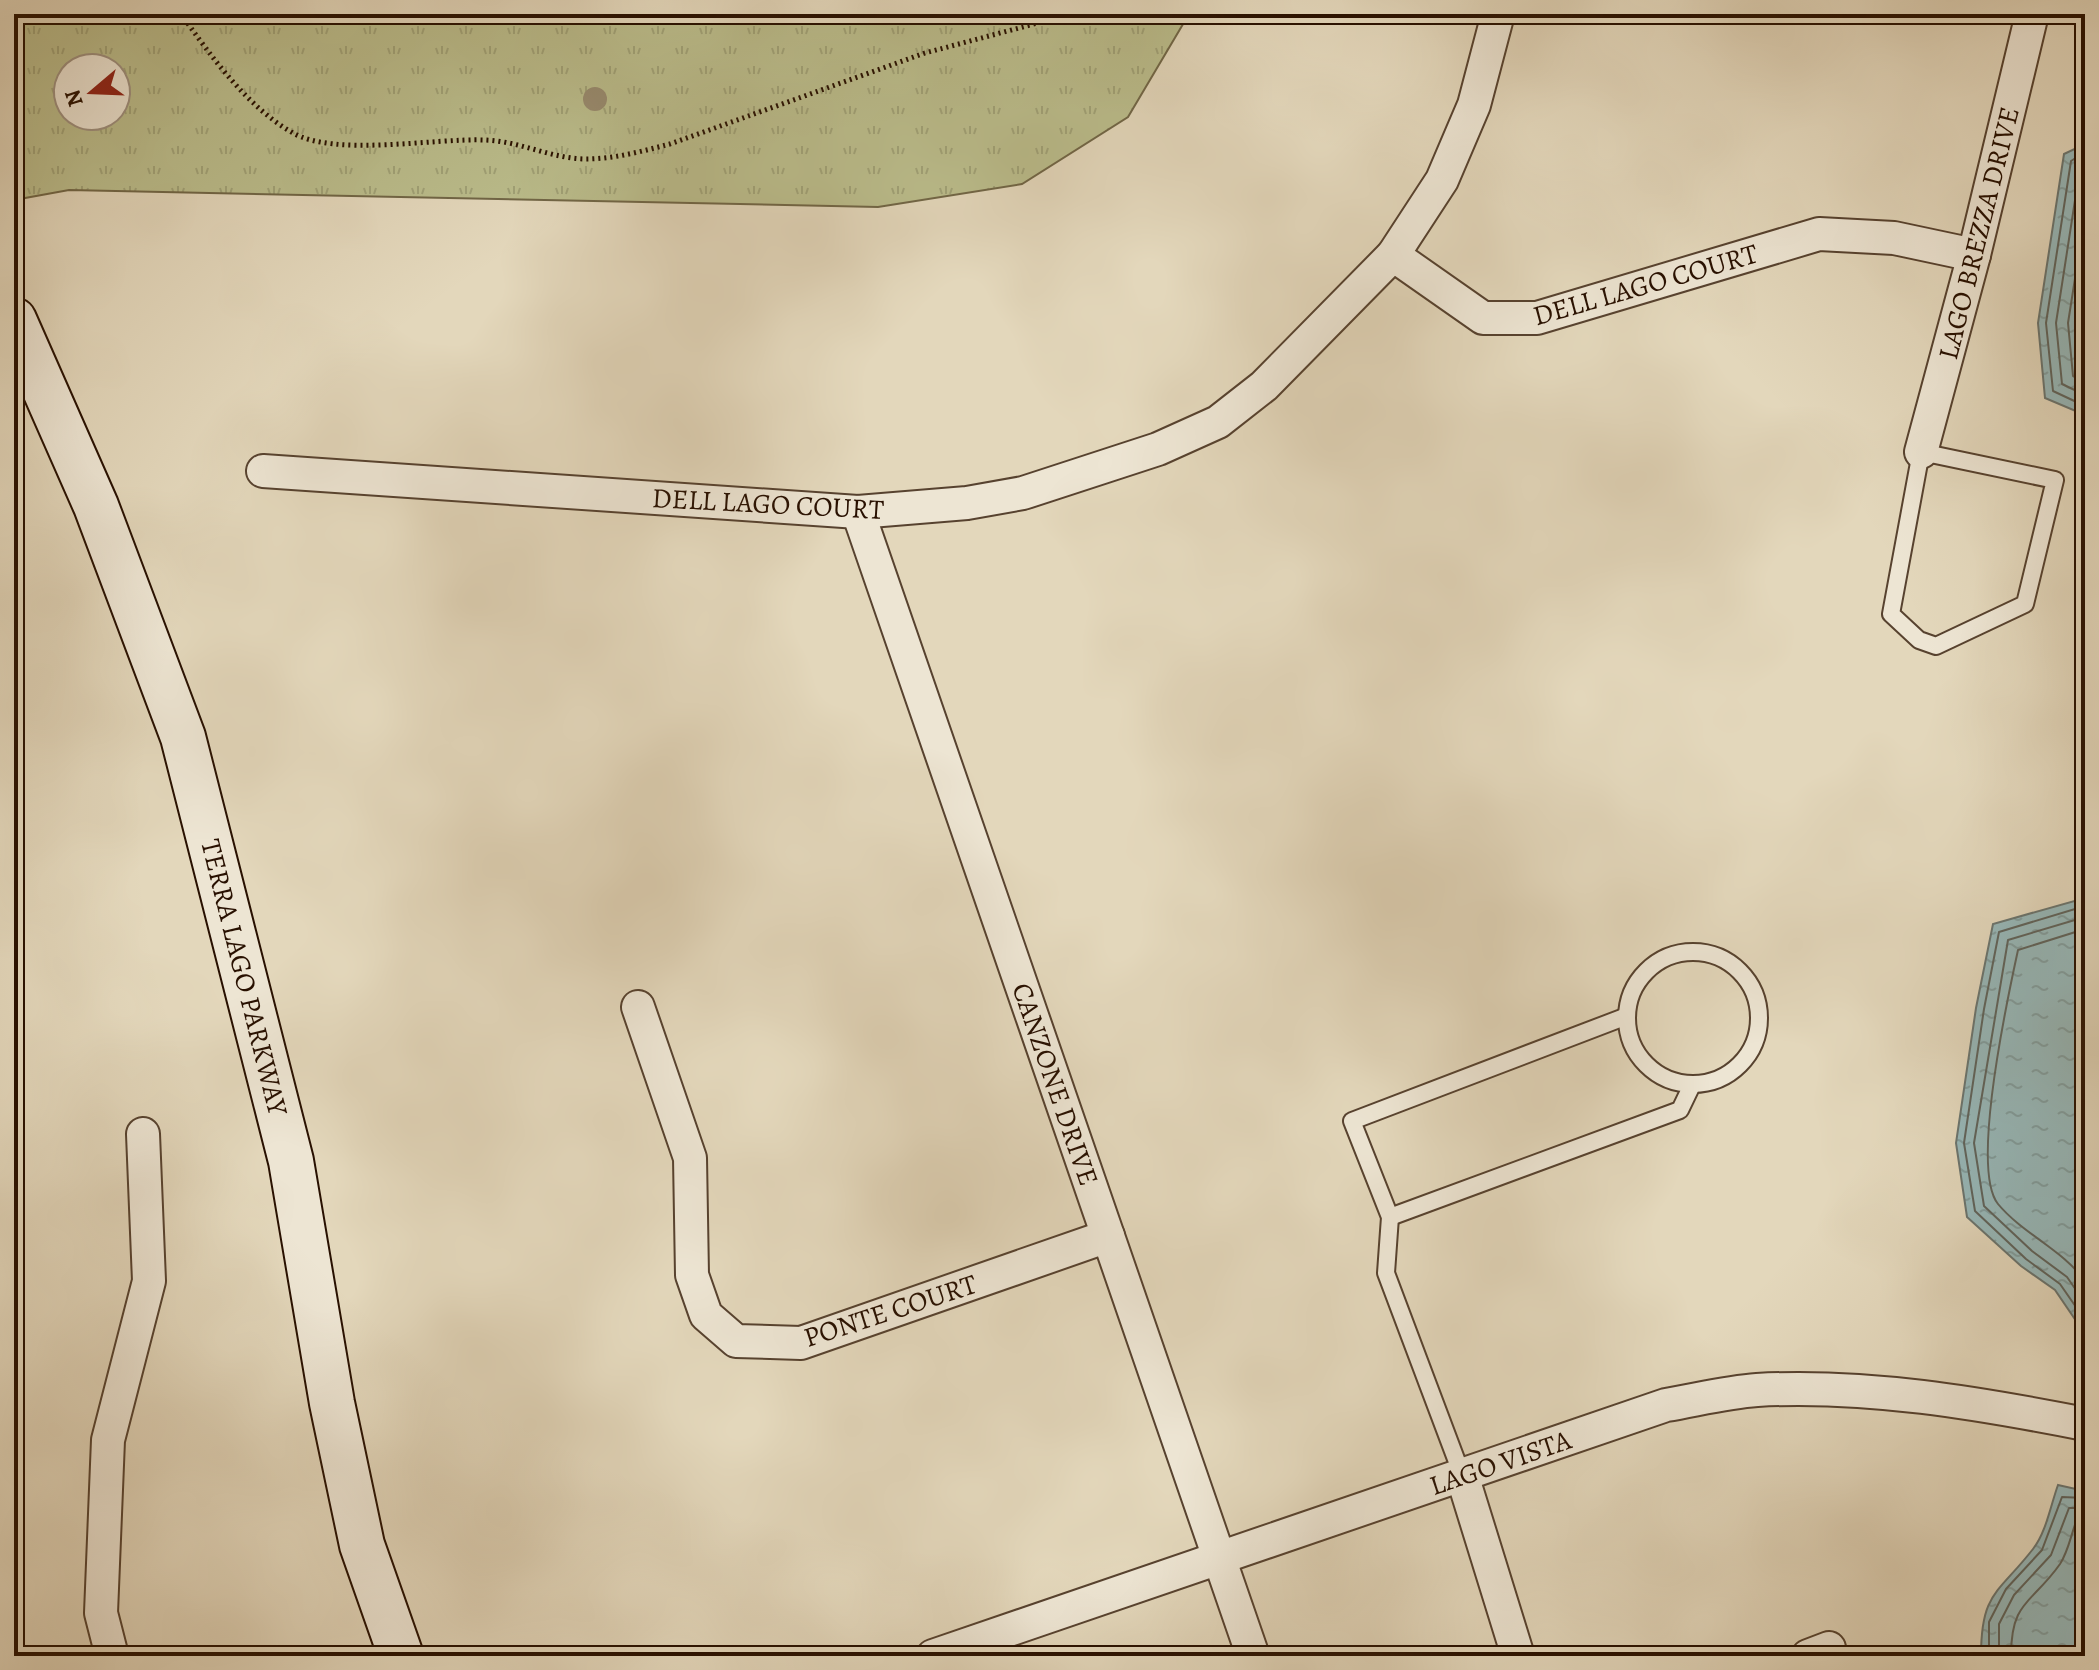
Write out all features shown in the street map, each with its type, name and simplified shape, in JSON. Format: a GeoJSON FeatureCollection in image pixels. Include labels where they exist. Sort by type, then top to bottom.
{"type":"FeatureCollection","features":[{"type":"Feature","properties":{"kind":"street"},"geometry":{"type":"LineString","coordinates":[[1393,255],[1442,180],[1474,105],[1498,14]]}},
{"type":"Feature","properties":{"kind":"street","name":"LAGO BREZZA DRIVE"},"geometry":{"type":"LineString","coordinates":[[1921,452],[1974,255],[2032,14]]}},
{"type":"Feature","properties":{"kind":"street","name":"DELL LAGO COURT"},"geometry":{"type":"LineString","coordinates":[[263,471],[858,512],[967,503],[1023,493],[1158,449],[1218,422],[1264,386],[1393,255],[1483,318],[1537,318],[1819,234],[1894,238],[1974,255]]}},
{"type":"Feature","properties":{"kind":"street","name":"TERRA LAGO PARKWAY"},"geometry":{"type":"LineString","coordinates":[[14,320],[96,506],[183,737],[291,1161],[332,1403],[362,1545],[401,1656]]}},
{"type":"Feature","properties":{"kind":"street","name":"CANZONE DRIVE"},"geometry":{"type":"LineString","coordinates":[[858,512],[1253,1656]]}},
{"type":"Feature","properties":{"kind":"street","name":"PONTE COURT"},"geometry":{"type":"LineString","coordinates":[[638,1007],[690,1158],[692,1275],[706,1315],[736,1341],[801,1343],[1108,1236]]}},
{"type":"Feature","properties":{"kind":"street"},"geometry":{"type":"LineString","coordinates":[[112,1656],[101,1613],[108,1440],[149,1281],[143,1134]]}},
{"type":"Feature","properties":{"kind":"street","name":"LAGO VISTA"},"geometry":{"type":"LineString","coordinates":[[933,1656],[1666,1405],[1755,1390],[1869,1391],[2003,1409],[2085,1424]]}},
{"type":"Feature","properties":{"kind":"street"},"geometry":{"type":"LineString","coordinates":[[1462,1475],[1518,1656]]}},
{"type":"Feature","properties":{"kind":"lane"},"geometry":{"type":"LineString","coordinates":[[1921,452],[2055,480],[2025,604],[1936,646],[1919,640],[1891,614],[1921,452]]}},
{"type":"Feature","properties":{"kind":"lane"},"geometry":{"type":"LineString","coordinates":[[1694,951],[1720,957],[1741,971],[1755,994],[1760,1019],[1754,1044],[1739,1066],[1717,1080],[1692,1085],[1666,1079],[1645,1064],[1631,1042],[1627,1016],[1632,991],[1647,969],[1669,955],[1694,951]]}},
{"type":"Feature","properties":{"kind":"lane"},"geometry":{"type":"LineString","coordinates":[[1462,1475],[1386,1273],[1390,1217],[1352,1121],[1627,1016]]}},
{"type":"Feature","properties":{"kind":"lane"},"geometry":{"type":"LineString","coordinates":[[1390,1217],[1680,1110],[1692,1085]]}},
{"type":"Feature","properties":{"kind":"path"},"geometry":{"type":"LineString","coordinates":[[181,14],[234,82],[263,111],[295,134],[340,145],[487,140],[585,159],[630,154],[670,144],[925,53],[1049,20],[1058,14]]}},
{"type":"Feature","properties":{"kind":"green space"},"geometry":{"type":"Polygon","coordinates":[[[14,14],[1189,14],[1128,117],[1022,184],[878,207],[69,190],[14,200],[14,14]]]}},
{"type":"Feature","properties":{"kind":"water"},"geometry":{"type":"Polygon","coordinates":[[[2085,144],[2085,415],[2045,398],[2038,323],[2064,154],[2085,144]]]}},
{"type":"Feature","properties":{"kind":"water"},"geometry":{"type":"Polygon","coordinates":[[[2085,898],[2085,1334],[2055,1290],[2021,1266],[1967,1217],[1956,1143],[1976,1008],[1993,924],[2085,898]]]}},
{"type":"Feature","properties":{"kind":"water"},"geometry":{"type":"Polygon","coordinates":[[[2058,1485],[2085,1491],[2085,1656],[1981,1656],[1988,1606],[2038,1542],[2058,1485]]]}}]}
